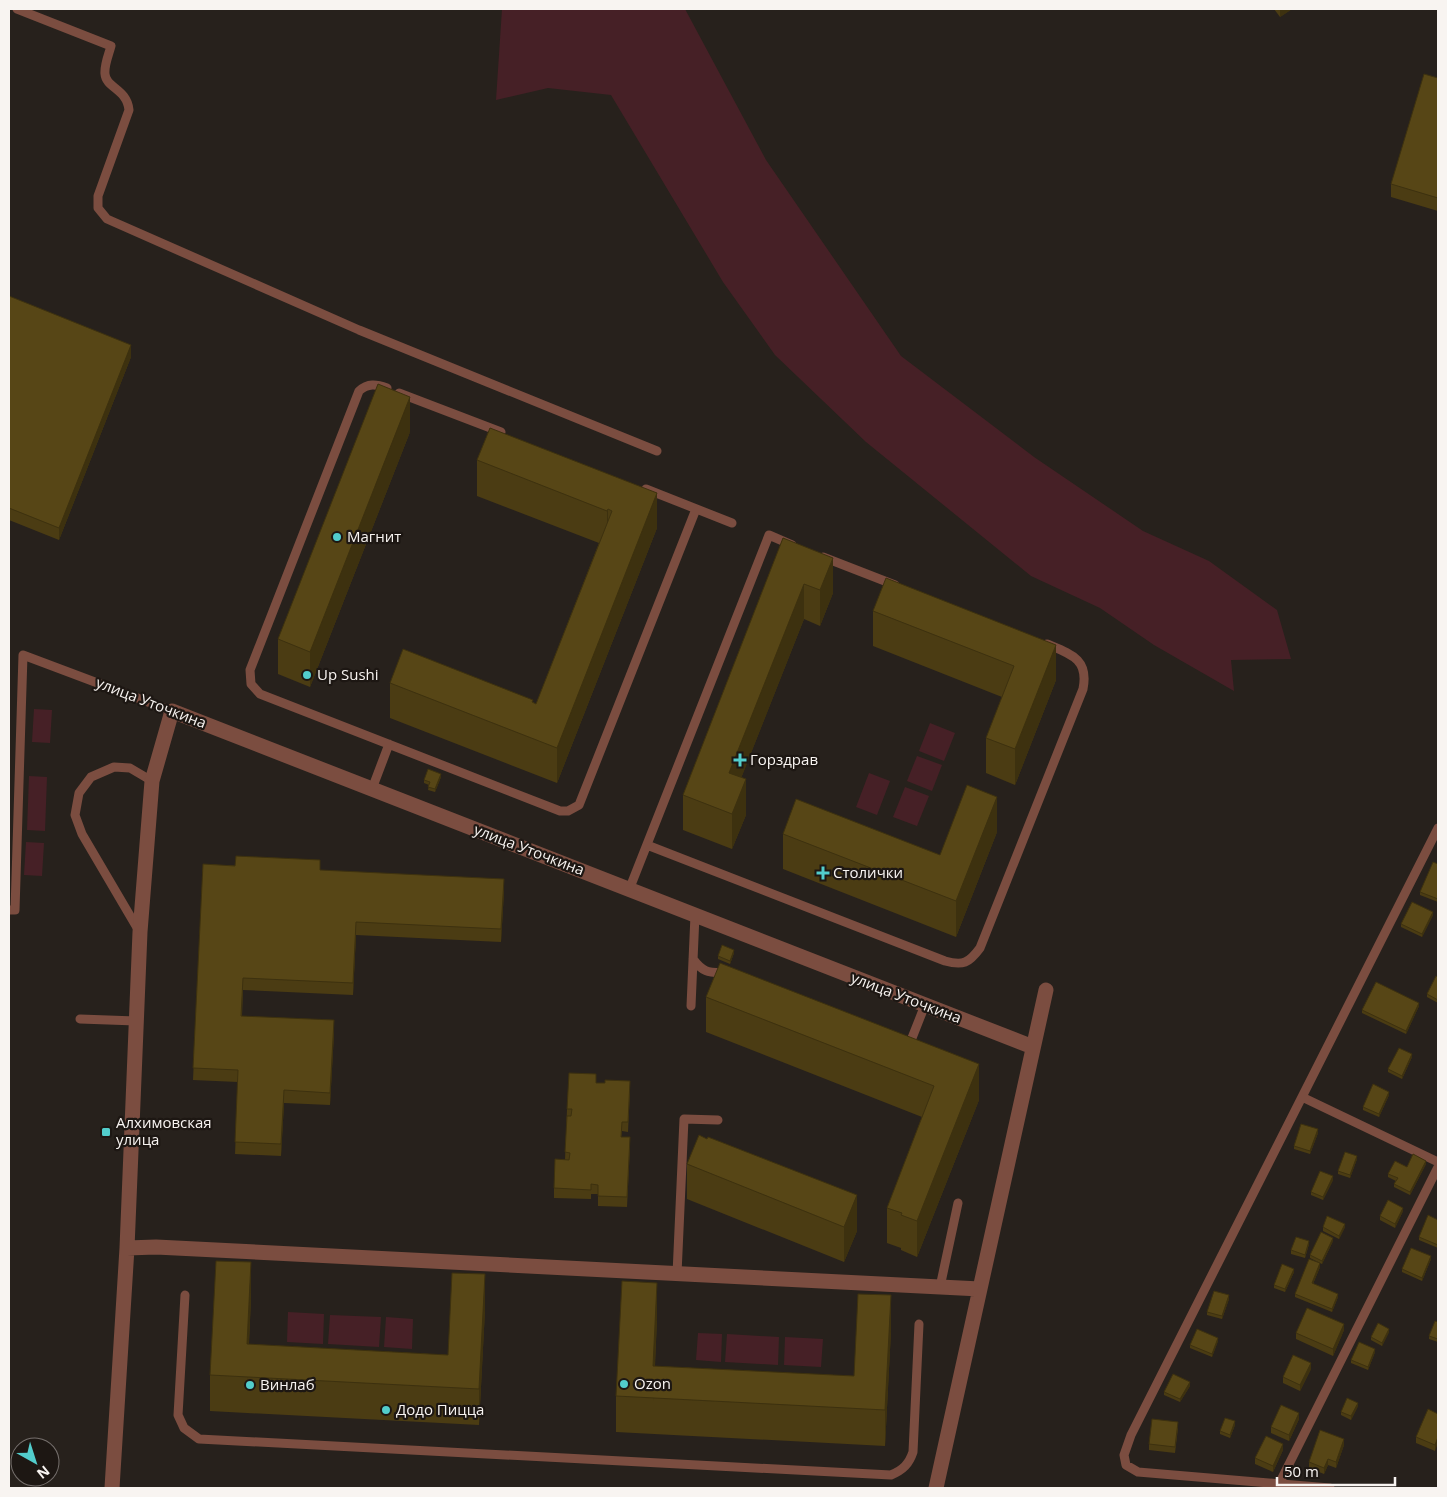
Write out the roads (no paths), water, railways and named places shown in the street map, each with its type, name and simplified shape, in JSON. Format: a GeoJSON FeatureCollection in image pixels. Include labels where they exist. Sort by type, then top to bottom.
{"type":"FeatureCollection","features":[{"type":"Feature","properties":{"kind":"street"},"geometry":{"type":"LineString","coordinates":[[112,1488],[127,1248],[140,932],[152,781],[172,711]]}},
{"type":"Feature","properties":{"kind":"street","name":"улица Уточкина"},"geometry":{"type":"LineString","coordinates":[[172,711],[1033,1047]]}},
{"type":"Feature","properties":{"kind":"street"},"geometry":{"type":"LineString","coordinates":[[936,1488],[1046,990]]}},
{"type":"Feature","properties":{"kind":"street"},"geometry":{"type":"LineString","coordinates":[[127,1248],[156,1247],[980,1289]]}},
{"type":"Feature","properties":{"kind":"lane"},"geometry":{"type":"LineString","coordinates":[[17,9],[112,46],[105,77],[110,84],[123,94],[128,102],[129,110],[98,196],[98,208],[107,219],[359,330],[657,451]]}},
{"type":"Feature","properties":{"kind":"lane"},"geometry":{"type":"LineString","coordinates":[[507,435],[381,385],[375,384],[363,387],[359,391],[250,670],[251,684],[260,694],[560,811],[576,808],[581,801],[696,509]]}},
{"type":"Feature","properties":{"kind":"lane"},"geometry":{"type":"LineString","coordinates":[[637,485],[732,522]]}},
{"type":"Feature","properties":{"kind":"lane"},"geometry":{"type":"LineString","coordinates":[[629,890],[769,535],[805,550]]}},
{"type":"Feature","properties":{"kind":"lane"},"geometry":{"type":"LineString","coordinates":[[814,553],[904,588]]}},
{"type":"Feature","properties":{"kind":"lane"},"geometry":{"type":"LineString","coordinates":[[647,845],[945,961],[956,964],[966,962],[973,958],[980,948],[1083,689],[1084,671],[1076,657],[1039,641]]}},
{"type":"Feature","properties":{"kind":"lane","name":"улица Уточкина"},"geometry":{"type":"LineString","coordinates":[[9,910],[15,910],[24,655],[172,711]]}},
{"type":"Feature","properties":{"kind":"lane"},"geometry":{"type":"LineString","coordinates":[[372,789],[390,744]]}},
{"type":"Feature","properties":{"kind":"lane"},"geometry":{"type":"LineString","coordinates":[[140,932],[82,834],[75,815],[79,792],[91,776],[114,767],[130,768],[152,781]]}},
{"type":"Feature","properties":{"kind":"lane"},"geometry":{"type":"LineString","coordinates":[[1330,1488],[1278,1486],[1138,1472],[1126,1465],[1124,1455],[1130,1435],[1438,828]]}},
{"type":"Feature","properties":{"kind":"lane"},"geometry":{"type":"LineString","coordinates":[[691,1006],[695,915]]}},
{"type":"Feature","properties":{"kind":"lane"},"geometry":{"type":"LineString","coordinates":[[693,959],[700,969],[708,972],[730,973],[739,976]]}},
{"type":"Feature","properties":{"kind":"lane"},"geometry":{"type":"LineString","coordinates":[[910,1043],[925,1005]]}},
{"type":"Feature","properties":{"kind":"lane"},"geometry":{"type":"LineString","coordinates":[[80,1019],[136,1022]]}},
{"type":"Feature","properties":{"kind":"lane"},"geometry":{"type":"LineString","coordinates":[[1302,1097],[1438,1162]]}},
{"type":"Feature","properties":{"kind":"lane"},"geometry":{"type":"LineString","coordinates":[[677,1274],[684,1119],[718,1120]]}},
{"type":"Feature","properties":{"kind":"lane"},"geometry":{"type":"LineString","coordinates":[[1278,1486],[1438,1167]]}},
{"type":"Feature","properties":{"kind":"lane"},"geometry":{"type":"LineString","coordinates":[[940,1287],[958,1203]]}},
{"type":"Feature","properties":{"kind":"lane"},"geometry":{"type":"LineString","coordinates":[[185,1295],[178,1415],[184,1428],[199,1439],[891,1475],[908,1464],[912,1452],[920,1324]]}},
{"type":"Feature","properties":{"kind":"place","name":"Магнит"},"geometry":{"type":"Point","coordinates":[337,537]}},
{"type":"Feature","properties":{"kind":"place","name":"Up Sushi"},"geometry":{"type":"Point","coordinates":[307,675]}},
{"type":"Feature","properties":{"kind":"place","name":"Горздрав"},"geometry":{"type":"Point","coordinates":[740,760]}},
{"type":"Feature","properties":{"kind":"place","name":"Столички"},"geometry":{"type":"Point","coordinates":[823,873]}},
{"type":"Feature","properties":{"kind":"place","name":"Алхимовская улица"},"geometry":{"type":"Point","coordinates":[106,1132]}},
{"type":"Feature","properties":{"kind":"place","name":"Ozon"},"geometry":{"type":"Point","coordinates":[624,1384]}},
{"type":"Feature","properties":{"kind":"place","name":"Винлаб"},"geometry":{"type":"Point","coordinates":[250,1385]}},
{"type":"Feature","properties":{"kind":"place","name":"Додо Пицца"},"geometry":{"type":"Point","coordinates":[386,1410]}}]}
